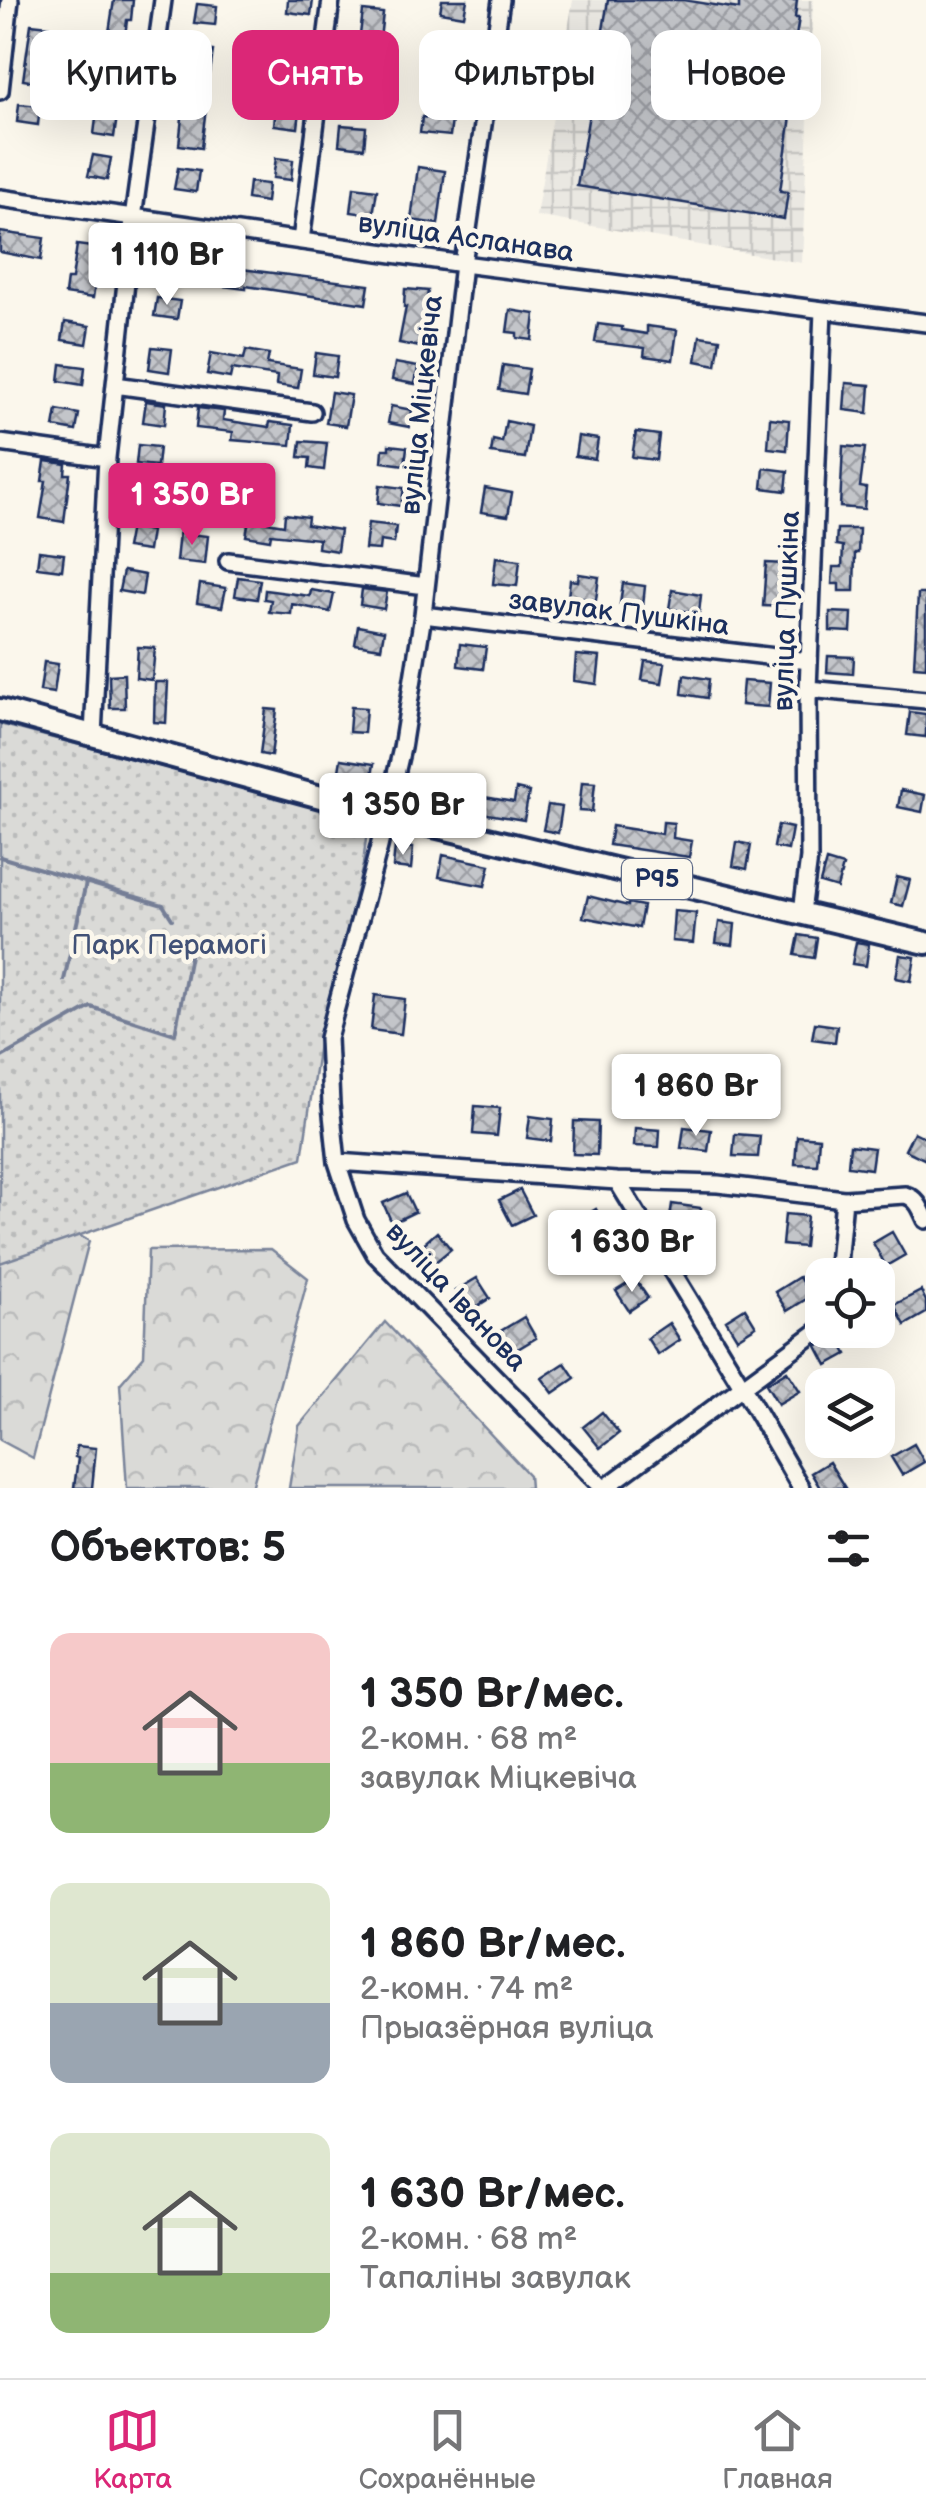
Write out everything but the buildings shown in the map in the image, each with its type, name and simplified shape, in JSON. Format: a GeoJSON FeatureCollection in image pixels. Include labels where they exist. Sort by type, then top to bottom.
{"type":"FeatureCollection","features":[{"type":"Feature","properties":{"kind":"main road","name":"Р95"},"geometry":{"type":"LineString","coordinates":[[0,710],[387,815],[926,943]]}},
{"type":"Feature","properties":{"kind":"street"},"geometry":{"type":"LineString","coordinates":[[0,92],[10,0]]}},
{"type":"Feature","properties":{"kind":"street"},"geometry":{"type":"LineString","coordinates":[[93,735],[106,458],[163,0]]}},
{"type":"Feature","properties":{"kind":"street"},"geometry":{"type":"LineString","coordinates":[[301,241],[330,0]]}},
{"type":"Feature","properties":{"kind":"street","name":"вуліца Міцкевіча"},"geometry":{"type":"LineString","coordinates":[[387,815],[423,615],[463,264],[502,0]]}},
{"type":"Feature","properties":{"kind":"street","name":"вуліца Асланава"},"geometry":{"type":"LineString","coordinates":[[0,198],[463,264],[926,323]]}},
{"type":"Feature","properties":{"kind":"street","name":"вуліца Пушкіна"},"geometry":{"type":"LineString","coordinates":[[802,912],[809,858],[808,689],[823,310]]}},
{"type":"Feature","properties":{"kind":"street"},"geometry":{"type":"LineString","coordinates":[[115,384],[312,412]]}},
{"type":"Feature","properties":{"kind":"street"},"geometry":{"type":"LineString","coordinates":[[0,443],[106,458]]}},
{"type":"Feature","properties":{"kind":"street"},"geometry":{"type":"LineString","coordinates":[[228,561],[426,586]]}},
{"type":"Feature","properties":{"kind":"street","name":"завулак Пушкіна"},"geometry":{"type":"LineString","coordinates":[[423,615],[809,661]]}},
{"type":"Feature","properties":{"kind":"street"},"geometry":{"type":"LineString","coordinates":[[808,689],[926,700]]}},
{"type":"Feature","properties":{"kind":"street","name":"вуліца Іванова"},"geometry":{"type":"LineString","coordinates":[[387,815],[328,1038],[337,1162],[356,1220],[375,1254],[604,1488]]}},
{"type":"Feature","properties":{"kind":"street"},"geometry":{"type":"LineString","coordinates":[[337,1162],[718,1184],[844,1199],[905,1194],[917,1202],[926,1220]]}},
{"type":"Feature","properties":{"kind":"street"},"geometry":{"type":"LineString","coordinates":[[617,1180],[801,1488]]}},
{"type":"Feature","properties":{"kind":"street"},"geometry":{"type":"LineString","coordinates":[[839,1258],[844,1199]]}},
{"type":"Feature","properties":{"kind":"street"},"geometry":{"type":"LineString","coordinates":[[604,1488],[805,1340]]}},
{"type":"Feature","properties":{"kind":"shaded area"},"geometry":{"type":"Polygon","coordinates":[[[573,0],[813,0],[812,30],[651,30],[651,120],[808,120],[802,263],[536,216],[552,120],[631,120],[631,30],[568,30],[573,0]]]}},
{"type":"Feature","properties":{"kind":"green space","name":"Парк Перамогі"},"geometry":{"type":"Polygon","coordinates":[[[0,724],[368,821],[363,865],[319,1044],[302,1158],[0,1263],[0,724]]]}},
{"type":"Feature","properties":{"kind":"green space"},"geometry":{"type":"Polygon","coordinates":[[[7,1194],[89,1241],[33,1458],[0,1440],[0,1196],[7,1194]]]}},
{"type":"Feature","properties":{"kind":"green space"},"geometry":{"type":"Polygon","coordinates":[[[271,1249],[308,1278],[252,1488],[127,1488],[120,1384],[144,1356],[148,1250],[271,1249]]]}},
{"type":"Feature","properties":{"kind":"green space"},"geometry":{"type":"Polygon","coordinates":[[[385,1322],[529,1475],[530,1488],[289,1488],[299,1426],[385,1322]]]}},
{"type":"Feature","properties":{"kind":"waterway"},"geometry":{"type":"LineString","coordinates":[[0,857],[163,905],[172,919]]}},
{"type":"Feature","properties":{"kind":"waterway"},"geometry":{"type":"LineString","coordinates":[[64,980],[86,883]]}},
{"type":"Feature","properties":{"kind":"waterway"},"geometry":{"type":"LineString","coordinates":[[0,1058],[91,1007],[175,1034],[191,950],[187,944]]}}]}
